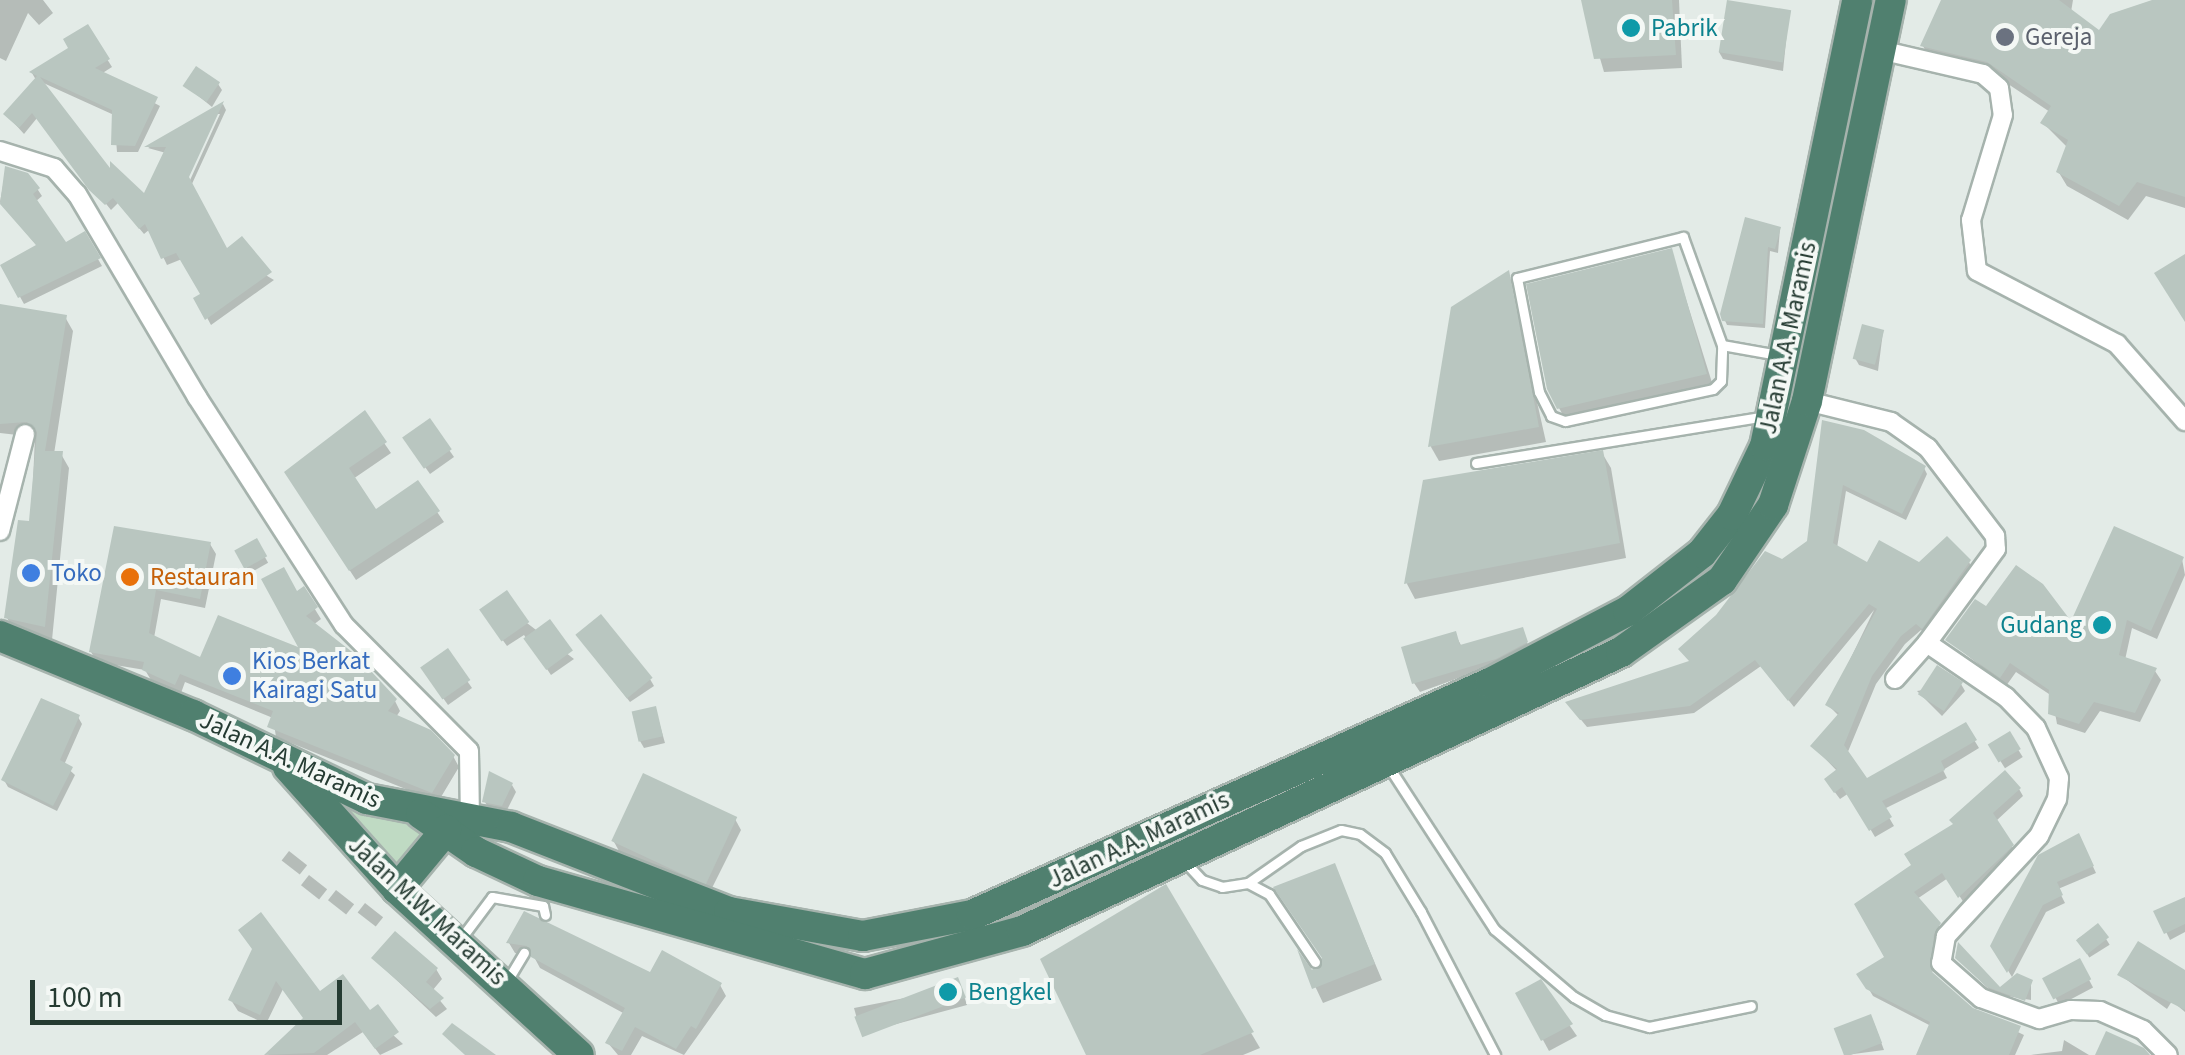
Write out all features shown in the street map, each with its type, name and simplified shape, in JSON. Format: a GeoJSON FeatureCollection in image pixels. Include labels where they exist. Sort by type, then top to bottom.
{"type":"FeatureCollection","features":[{"type":"Feature","properties":{"kind":"highway","name":"Jalan A.A. Maramis"},"geometry":{"type":"LineString","coordinates":[[0,636],[121,683],[367,799],[445,820],[688,900],[863,936],[972,915],[1128,849],[1490,683],[1663,588],[1732,514],[1773,415],[1857,0]]}},
{"type":"Feature","properties":{"kind":"highway"},"geometry":{"type":"LineString","coordinates":[[397,889],[445,820],[476,852],[568,892],[865,974],[984,946],[1621,652],[1722,580],[1772,505],[1807,401],[1891,0]]}},
{"type":"Feature","properties":{"kind":"highway","name":"Jalan M.W. Maramis"},"geometry":{"type":"LineString","coordinates":[[283,760],[397,889],[580,1055]]}},
{"type":"Feature","properties":{"kind":"highway"},"geometry":{"type":"LineString","coordinates":[[1128,849],[1138,878]]}},
{"type":"Feature","properties":{"kind":"street"},"geometry":{"type":"LineString","coordinates":[[1880,50],[1983,74],[1998,88],[2004,114],[1970,220],[1978,271],[2107,337],[2185,421]]}},
{"type":"Feature","properties":{"kind":"street"},"geometry":{"type":"LineString","coordinates":[[0,150],[54,168],[77,194],[197,397],[344,625],[422,710],[470,751],[445,820]]}},
{"type":"Feature","properties":{"kind":"street"},"geometry":{"type":"LineString","coordinates":[[1807,401],[1891,422],[1928,448],[1995,536],[1996,549],[1927,643],[1895,679]]}},
{"type":"Feature","properties":{"kind":"street"},"geometry":{"type":"LineString","coordinates":[[0,532],[24,434]]}},
{"type":"Feature","properties":{"kind":"street"},"geometry":{"type":"LineString","coordinates":[[1927,643],[2026,718],[2059,784],[2039,836],[1946,936],[1942,964],[1981,998],[2020,1014],[2039,1020],[2071,1010],[2100,1011],[2143,1030],[2168,1055]]}},
{"type":"Feature","properties":{"kind":"lane"},"geometry":{"type":"LineString","coordinates":[[1683,237],[1722,345],[1721,380],[1713,388],[1565,421],[1551,416],[1540,392],[1516,282],[1528,273],[1683,237]]}},
{"type":"Feature","properties":{"kind":"lane"},"geometry":{"type":"LineString","coordinates":[[1722,345],[1786,356]]}},
{"type":"Feature","properties":{"kind":"lane"},"geometry":{"type":"LineString","coordinates":[[1476,464],[1773,415]]}},
{"type":"Feature","properties":{"kind":"lane"},"geometry":{"type":"LineString","coordinates":[[1386,762],[1494,929],[1574,997],[1604,1016],[1649,1027],[1752,1006]]}},
{"type":"Feature","properties":{"kind":"lane"},"geometry":{"type":"LineString","coordinates":[[1180,857],[1202,880],[1222,888],[1248,883],[1314,841],[1341,830],[1360,834],[1385,853],[1422,912],[1495,1055]]}},
{"type":"Feature","properties":{"kind":"lane"},"geometry":{"type":"LineString","coordinates":[[1248,883],[1269,894],[1316,962]]}},
{"type":"Feature","properties":{"kind":"lane"},"geometry":{"type":"LineString","coordinates":[[457,944],[492,896],[543,906],[545,915]]}},
{"type":"Feature","properties":{"kind":"lane"},"geometry":{"type":"LineString","coordinates":[[505,984],[524,953]]}},
{"type":"Feature","properties":{"kind":"green space"},"geometry":{"type":"Polygon","coordinates":[[[330,797],[440,832],[397,883],[330,797]]]}},
{"type":"Feature","properties":{"kind":"building","name":"Pabrik"},"geometry":{"type":"Polygon","coordinates":[[[1581,0],[1672,0],[1676,55],[1594,59],[1581,0]]]}},
{"type":"Feature","properties":{"kind":"building"},"geometry":{"type":"Polygon","coordinates":[[[1727,0],[1791,10],[1783,63],[1719,52],[1727,0]]]}},
{"type":"Feature","properties":{"kind":"building"},"geometry":{"type":"Polygon","coordinates":[[[1941,0],[2059,0],[2099,30],[2110,14],[2152,0],[2185,0],[2185,197],[2137,182],[2119,206],[2056,172],[2068,140],[2040,123],[2051,106],[1987,62],[1920,46],[1941,0]]]}},
{"type":"Feature","properties":{"kind":"building"},"geometry":{"type":"Polygon","coordinates":[[[88,24],[110,59],[95,68],[158,97],[135,146],[111,145],[112,110],[40,77],[110,168],[110,161],[144,193],[166,147],[144,147],[224,101],[189,177],[227,248],[242,236],[272,272],[205,320],[193,298],[200,294],[176,253],[161,259],[145,224],[139,229],[113,198],[105,205],[89,190],[32,113],[19,128],[3,114],[37,76],[29,72],[68,48],[63,39],[88,24]]]}},
{"type":"Feature","properties":{"kind":"building"},"geometry":{"type":"Polygon","coordinates":[[[196,66],[220,82],[207,102],[183,86],[196,66]]]}},
{"type":"Feature","properties":{"kind":"building"},"geometry":{"type":"Polygon","coordinates":[[[5,166],[28,173],[40,188],[33,194],[66,242],[85,231],[101,258],[18,298],[0,265],[36,245],[0,204],[5,166]]]}},
{"type":"Feature","properties":{"kind":"building"},"geometry":{"type":"Polygon","coordinates":[[[1745,217],[1781,227],[1775,249],[1768,247],[1763,324],[1722,321],[1720,314],[1745,217]]]}},
{"type":"Feature","properties":{"kind":"building"},"geometry":{"type":"Polygon","coordinates":[[[1672,248],[1707,374],[1557,409],[1547,389],[1526,284],[1672,248]]]}},
{"type":"Feature","properties":{"kind":"building"},"geometry":{"type":"Polygon","coordinates":[[[2185,254],[2185,322],[2154,273],[2185,254]]]}},
{"type":"Feature","properties":{"kind":"building"},"geometry":{"type":"Polygon","coordinates":[[[1509,270],[1539,427],[1428,447],[1451,307],[1509,270]]]}},
{"type":"Feature","properties":{"kind":"building"},"geometry":{"type":"Polygon","coordinates":[[[0,304],[67,315],[45,451],[63,451],[45,627],[4,618],[18,520],[29,521],[37,432],[27,422],[0,424],[0,304]]]}},
{"type":"Feature","properties":{"kind":"building"},"geometry":{"type":"Polygon","coordinates":[[[1862,324],[1884,330],[1875,365],[1853,359],[1862,324]]]}},
{"type":"Feature","properties":{"kind":"building"},"geometry":{"type":"Polygon","coordinates":[[[365,410],[387,442],[349,468],[376,509],[418,480],[440,511],[349,571],[284,472],[365,410]]]}},
{"type":"Feature","properties":{"kind":"building"},"geometry":{"type":"Polygon","coordinates":[[[430,418],[452,449],[424,469],[402,438],[430,418]]]}},
{"type":"Feature","properties":{"kind":"building"},"geometry":{"type":"Polygon","coordinates":[[[1822,420],[1864,430],[1926,466],[1902,514],[1843,485],[1833,543],[1867,562],[1879,540],[1919,562],[1947,536],[1971,560],[1922,629],[1916,624],[1901,636],[1872,676],[1844,745],[1867,778],[1966,722],[1977,740],[1941,761],[1945,770],[1882,801],[1892,817],[1869,831],[1842,787],[1834,793],[1824,779],[1837,769],[1810,746],[1839,713],[1825,705],[1877,609],[1869,604],[1788,701],[1755,660],[1690,706],[1580,720],[1565,702],[1689,661],[1678,649],[1716,615],[1765,551],[1782,559],[1807,541],[1822,420]]]}},
{"type":"Feature","properties":{"kind":"building"},"geometry":{"type":"Polygon","coordinates":[[[1603,450],[1620,543],[1404,584],[1423,480],[1603,450]]]}},
{"type":"Feature","properties":{"kind":"building"},"geometry":{"type":"Polygon","coordinates":[[[114,526],[211,542],[200,599],[156,590],[149,633],[200,657],[218,615],[298,647],[261,579],[284,567],[297,591],[304,586],[318,607],[306,616],[356,655],[397,699],[388,711],[431,730],[455,755],[432,793],[267,727],[273,711],[180,674],[175,685],[142,670],[144,662],[89,652],[114,526]]]}},
{"type":"Feature","properties":{"kind":"building","name":"Gudang"},"geometry":{"type":"Polygon","coordinates":[[[2114,526],[2184,557],[2151,631],[2127,620],[2119,655],[2157,668],[2135,713],[2094,702],[2079,724],[2048,714],[2049,690],[2010,663],[2000,678],[1945,640],[1975,599],[1986,606],[2016,565],[2043,584],[2071,621],[2114,526]]]}},
{"type":"Feature","properties":{"kind":"building"},"geometry":{"type":"Polygon","coordinates":[[[257,538],[267,556],[244,569],[234,551],[257,538]]]}},
{"type":"Feature","properties":{"kind":"building"},"geometry":{"type":"Polygon","coordinates":[[[507,590],[529,622],[502,641],[479,610],[507,590]]]}},
{"type":"Feature","properties":{"kind":"building"},"geometry":{"type":"Polygon","coordinates":[[[601,614],[653,678],[627,698],[575,635],[601,614]]]}},
{"type":"Feature","properties":{"kind":"building"},"geometry":{"type":"Polygon","coordinates":[[[550,619],[573,651],[546,670],[523,638],[550,619]]]}},
{"type":"Feature","properties":{"kind":"building"},"geometry":{"type":"Polygon","coordinates":[[[1523,627],[1528,642],[1496,659],[1412,684],[1401,647],[1456,631],[1460,645],[1523,627]]]}},
{"type":"Feature","properties":{"kind":"building"},"geometry":{"type":"Polygon","coordinates":[[[448,648],[470,680],[443,699],[420,668],[448,648]]]}},
{"type":"Feature","properties":{"kind":"building"},"geometry":{"type":"Polygon","coordinates":[[[1937,665],[1963,682],[1944,711],[1918,694],[1937,665]]]}},
{"type":"Feature","properties":{"kind":"building"},"geometry":{"type":"Polygon","coordinates":[[[41,698],[80,715],[60,760],[73,767],[53,806],[1,780],[41,698]]]}},
{"type":"Feature","properties":{"kind":"building"},"geometry":{"type":"Polygon","coordinates":[[[656,706],[663,736],[639,742],[632,712],[656,706]]]}},
{"type":"Feature","properties":{"kind":"building"},"geometry":{"type":"Polygon","coordinates":[[[2010,731],[2021,749],[1999,762],[1988,744],[2010,731]]]}},
{"type":"Feature","properties":{"kind":"building"},"geometry":{"type":"Polygon","coordinates":[[[2005,770],[2021,788],[1993,813],[2014,845],[1958,898],[1942,873],[1914,892],[1941,923],[1934,934],[1932,972],[1973,1008],[2021,1026],[2009,1055],[1916,1055],[1930,1022],[1866,989],[1856,974],[1884,957],[1854,904],[1911,865],[1904,854],[1953,824],[1949,820],[2005,770]]]}},
{"type":"Feature","properties":{"kind":"building"},"geometry":{"type":"Polygon","coordinates":[[[489,771],[513,783],[502,806],[482,802],[489,771]]]}},
{"type":"Feature","properties":{"kind":"building"},"geometry":{"type":"Polygon","coordinates":[[[643,773],[737,817],[706,885],[611,841],[643,773]]]}},
{"type":"Feature","properties":{"kind":"building"},"geometry":{"type":"Polygon","coordinates":[[[2079,833],[2094,866],[2057,882],[2063,895],[2043,905],[2007,973],[1990,946],[2001,924],[2038,855],[2079,833]]]}},
{"type":"Feature","properties":{"kind":"building"},"geometry":{"type":"Polygon","coordinates":[[[1335,863],[1375,964],[1312,989],[1297,949],[1312,970],[1322,958],[1273,887],[1335,863]]]}},
{"type":"Feature","properties":{"kind":"building"},"geometry":{"type":"Polygon","coordinates":[[[1166,884],[1254,1032],[1200,1055],[1086,1055],[1040,959],[1166,884]]]}},
{"type":"Feature","properties":{"kind":"building"},"geometry":{"type":"Polygon","coordinates":[[[2185,897],[2185,924],[2164,934],[2153,911],[2185,897]]]}},
{"type":"Feature","properties":{"kind":"building"},"geometry":{"type":"Polygon","coordinates":[[[524,911],[650,972],[662,950],[722,983],[696,1029],[691,1026],[676,1049],[635,1027],[622,1051],[605,1043],[625,1008],[531,957],[527,946],[506,943],[524,911]]]}},
{"type":"Feature","properties":{"kind":"building"},"geometry":{"type":"Polygon","coordinates":[[[261,912],[320,991],[343,974],[370,1010],[378,1004],[399,1032],[375,1049],[355,1022],[314,1053],[264,1055],[303,1018],[276,981],[260,1015],[228,1000],[252,949],[238,930],[261,912]]]}},
{"type":"Feature","properties":{"kind":"building"},"geometry":{"type":"Polygon","coordinates":[[[2098,923],[2109,937],[2087,954],[2076,940],[2098,923]]]}},
{"type":"Feature","properties":{"kind":"building"},"geometry":{"type":"Polygon","coordinates":[[[395,931],[438,968],[426,982],[444,998],[430,1009],[371,958],[395,931]]]}},
{"type":"Feature","properties":{"kind":"building"},"geometry":{"type":"Polygon","coordinates":[[[2138,941],[2185,970],[2185,1010],[2117,975],[2138,941]]]}},
{"type":"Feature","properties":{"kind":"building"},"geometry":{"type":"Polygon","coordinates":[[[1958,942],[2000,987],[2017,973],[2033,980],[2025,1001],[1987,987],[1955,958],[1958,942]]]}},
{"type":"Feature","properties":{"kind":"building"},"geometry":{"type":"Polygon","coordinates":[[[2080,958],[2091,979],[2053,999],[2042,978],[2080,958]]]}},
{"type":"Feature","properties":{"kind":"building"},"geometry":{"type":"Polygon","coordinates":[[[958,977],[966,998],[862,1037],[854,1017],[958,977]]]}},
{"type":"Feature","properties":{"kind":"building"},"geometry":{"type":"Polygon","coordinates":[[[1541,979],[1573,1024],[1541,1041],[1515,993],[1541,979]]]}},
{"type":"Feature","properties":{"kind":"building"},"geometry":{"type":"Polygon","coordinates":[[[1871,1014],[1882,1043],[1844,1055],[1834,1028],[1871,1014]]]}},
{"type":"Feature","properties":{"kind":"building"},"geometry":{"type":"Polygon","coordinates":[[[452,1023],[496,1055],[465,1055],[442,1034],[452,1023]]]}},
{"type":"Feature","properties":{"kind":"building"},"geometry":{"type":"Polygon","coordinates":[[[2106,1031],[2144,1048],[2150,1055],[2095,1055],[2106,1031]]]}},
{"type":"Feature","properties":{"kind":"place","name":"Pabrik"},"geometry":{"type":"Point","coordinates":[1631,28]}},
{"type":"Feature","properties":{"kind":"place","name":"Gereja"},"geometry":{"type":"Point","coordinates":[2005,37]}},
{"type":"Feature","properties":{"kind":"place","name":"Toko"},"geometry":{"type":"Point","coordinates":[31,573]}},
{"type":"Feature","properties":{"kind":"place","name":"Restauran"},"geometry":{"type":"Point","coordinates":[130,577]}},
{"type":"Feature","properties":{"kind":"place","name":"Gudang"},"geometry":{"type":"Point","coordinates":[2102,625]}},
{"type":"Feature","properties":{"kind":"place","name":"Kios Berkat Kairagi Satu"},"geometry":{"type":"Point","coordinates":[232,676]}},
{"type":"Feature","properties":{"kind":"place","name":"Bengkel"},"geometry":{"type":"Point","coordinates":[948,992]}}]}
